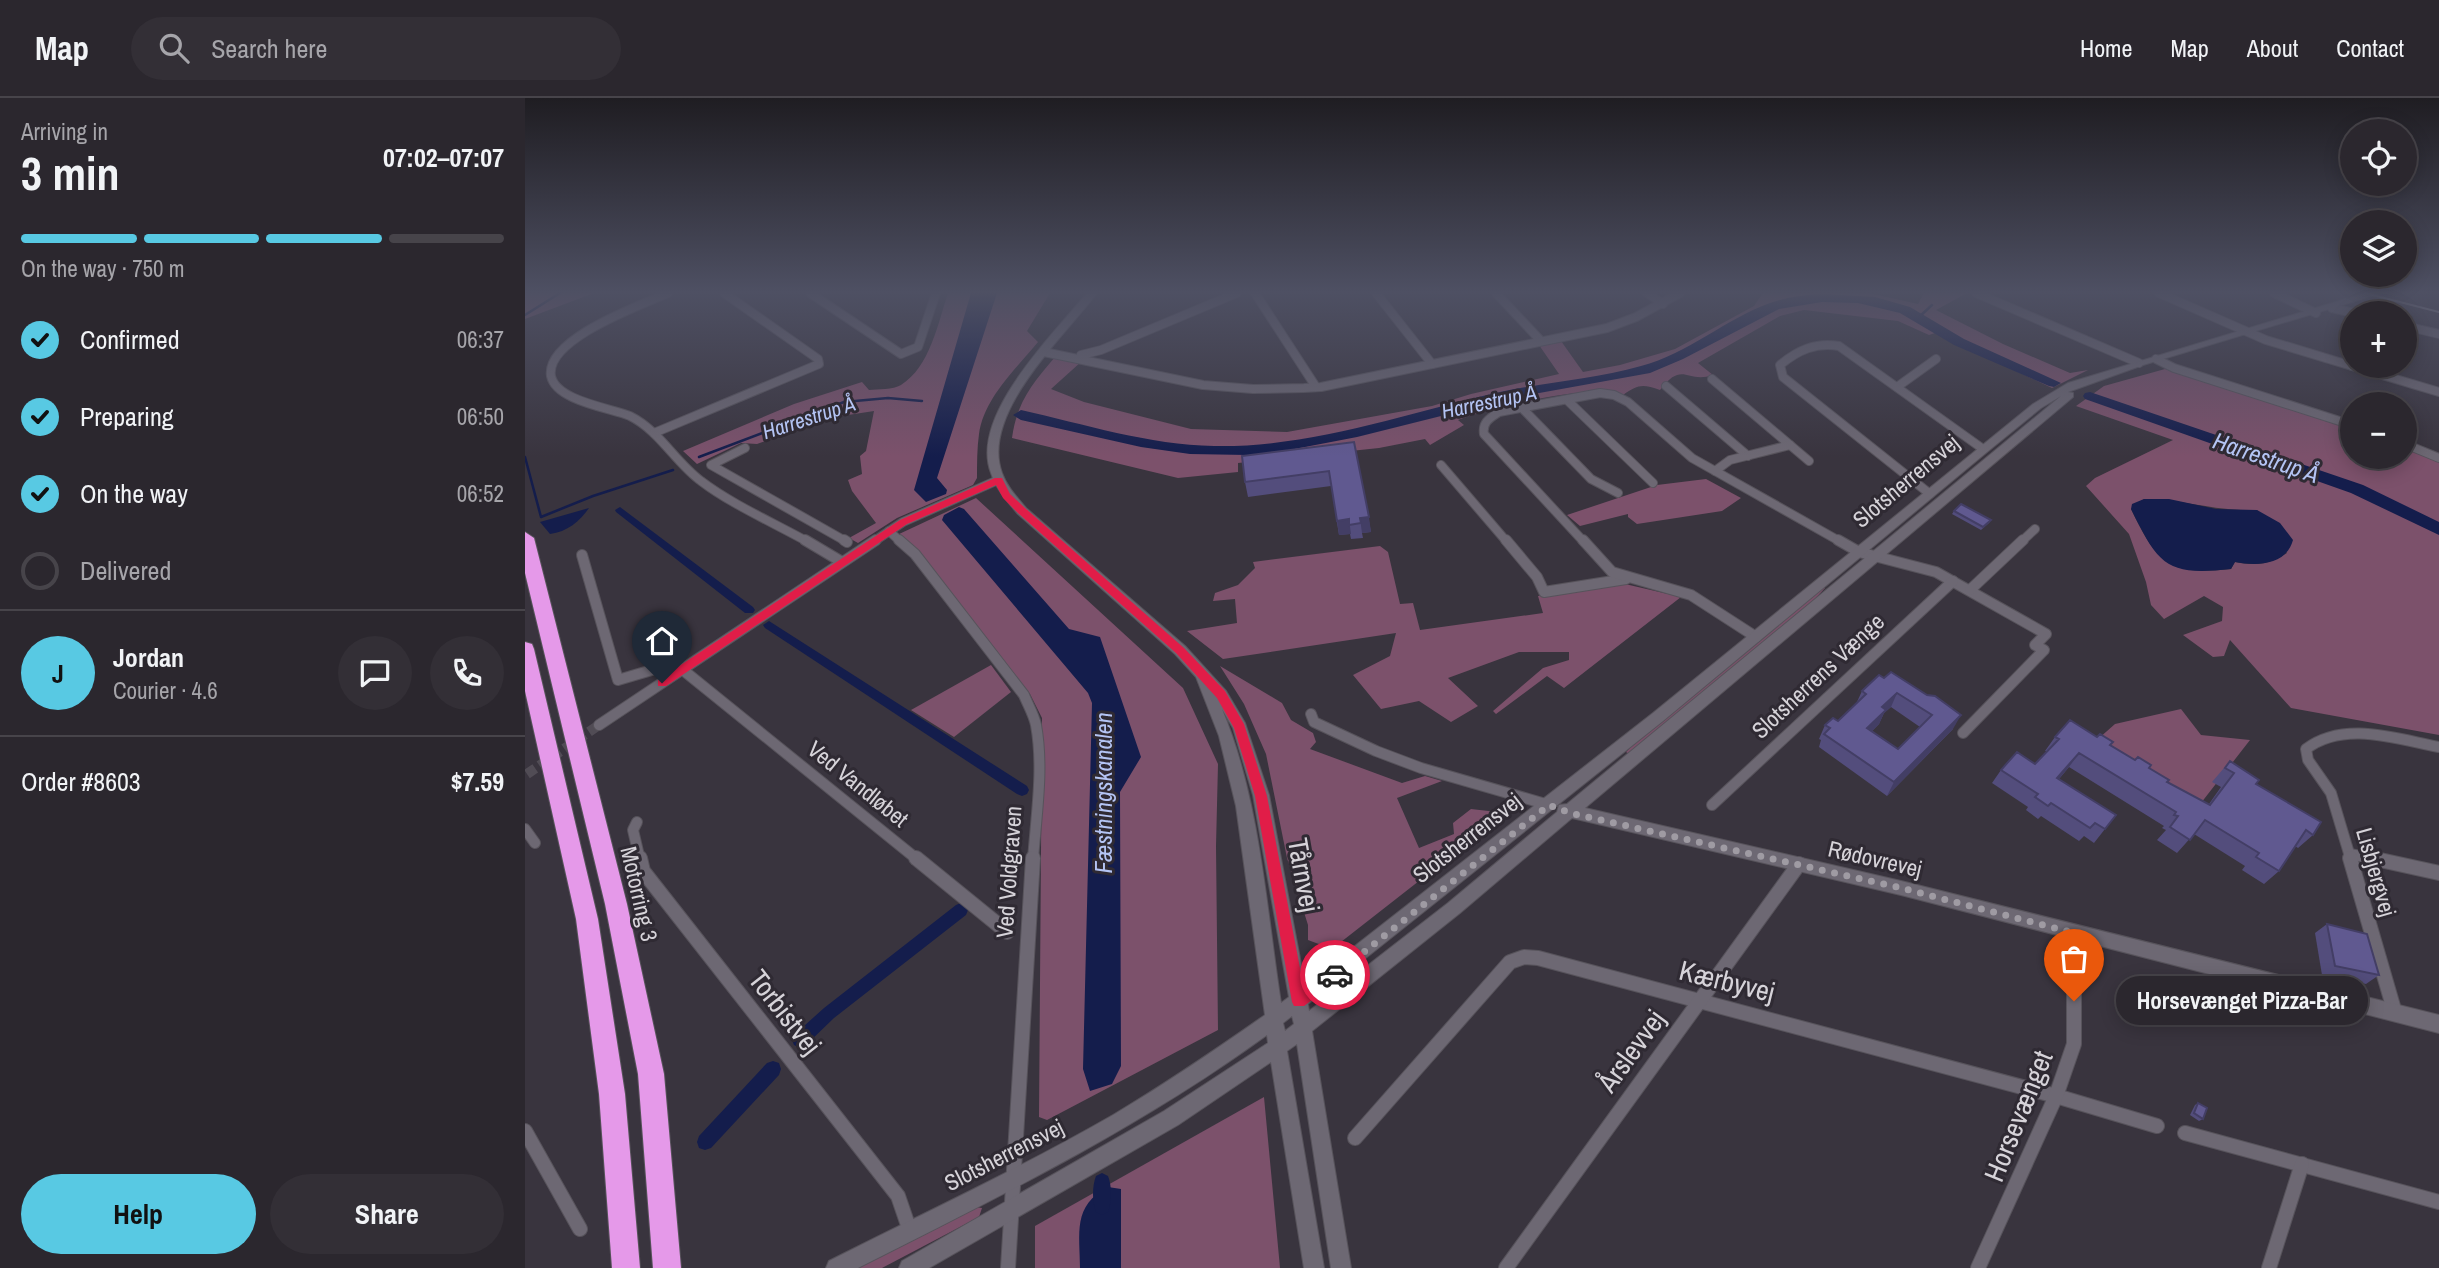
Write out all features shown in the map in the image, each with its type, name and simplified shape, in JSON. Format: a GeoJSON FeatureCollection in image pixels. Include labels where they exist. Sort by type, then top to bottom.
{"type":"FeatureCollection","features":[{"type":"Feature","properties":{"kind":"highway","name":"Motorring 3"},"geometry":{"type":"LineString","coordinates":[[525,538],[616,904],[651,1074],[667,1268]]}},
{"type":"Feature","properties":{"kind":"highway"},"geometry":{"type":"LineString","coordinates":[[525,649],[587,919],[612,1094],[626,1268]]}},
{"type":"Feature","properties":{"kind":"street"},"geometry":{"type":"LineString","coordinates":[[567,348],[555,359],[551,374],[558,387],[566,393],[628,416],[655,433],[677,459],[707,484],[842,562]]}},
{"type":"Feature","properties":{"kind":"street"},"geometry":{"type":"LineString","coordinates":[[655,433],[819,364],[818,359],[802,348]]}},
{"type":"Feature","properties":{"kind":"street"},"geometry":{"type":"LineString","coordinates":[[891,348],[901,354],[917,348]]}},
{"type":"Feature","properties":{"kind":"street"},"geometry":{"type":"LineString","coordinates":[[599,725],[903,522],[998,480],[993,444],[998,418],[1011,393],[1048,348]]}},
{"type":"Feature","properties":{"kind":"street"},"geometry":{"type":"LineString","coordinates":[[1080,356],[1107,348]]}},
{"type":"Feature","properties":{"kind":"street"},"geometry":{"type":"LineString","coordinates":[[1290,348],[1316,387]]}},
{"type":"Feature","properties":{"kind":"street"},"geometry":{"type":"LineString","coordinates":[[1419,348],[1432,364]]}},
{"type":"Feature","properties":{"kind":"street"},"geometry":{"type":"LineString","coordinates":[[1044,352],[1080,356],[1184,381],[1227,388],[1316,387],[1510,348]]}},
{"type":"Feature","properties":{"kind":"street"},"geometry":{"type":"LineString","coordinates":[[1808,348],[1780,365],[1783,377],[1930,494]]}},
{"type":"Feature","properties":{"kind":"street"},"geometry":{"type":"LineString","coordinates":[[1841,348],[1983,449]]}},
{"type":"Feature","properties":{"kind":"street"},"geometry":{"type":"LineString","coordinates":[[2103,348],[2139,363]]}},
{"type":"Feature","properties":{"kind":"street","name":"Slotsherrensvej"},"geometry":{"type":"LineString","coordinates":[[836,1268],[1011,1181],[1156,1100],[1299,1002],[1756,638],[2037,406],[2072,384],[2084,383],[2139,363],[2195,348]]}},
{"type":"Feature","properties":{"kind":"street"},"geometry":{"type":"LineString","coordinates":[[2296,348],[2340,362]]}},
{"type":"Feature","properties":{"kind":"street"},"geometry":{"type":"LineString","coordinates":[[1897,387],[1937,359]]}},
{"type":"Feature","properties":{"kind":"street"},"geometry":{"type":"LineString","coordinates":[[2156,359],[2174,368],[2340,421]]}},
{"type":"Feature","properties":{"kind":"street"},"geometry":{"type":"LineString","coordinates":[[2392,378],[2439,392]]}},
{"type":"Feature","properties":{"kind":"street"},"geometry":{"type":"LineString","coordinates":[[1712,379],[1809,461]]}},
{"type":"Feature","properties":{"kind":"street","name":"Slotsherrensvej"},"geometry":{"type":"LineString","coordinates":[[909,1268],[1171,1118],[1278,1047],[1570,813],[2084,383]]}},
{"type":"Feature","properties":{"kind":"street"},"geometry":{"type":"LineString","coordinates":[[1667,386],[1748,456]]}},
{"type":"Feature","properties":{"kind":"street"},"geometry":{"type":"LineString","coordinates":[[1756,638],[1696,597],[1626,579],[1604,565],[1484,434],[1483,427],[1489,417],[1499,412],[1600,393],[1622,398],[1679,449],[1859,552],[1936,572],[2046,634],[2035,645],[2044,650],[1963,733]]}},
{"type":"Feature","properties":{"kind":"street"},"geometry":{"type":"LineString","coordinates":[[1567,400],[1653,483]]}},
{"type":"Feature","properties":{"kind":"street"},"geometry":{"type":"LineString","coordinates":[[1523,408],[1591,479],[1618,493]]}},
{"type":"Feature","properties":{"kind":"street"},"geometry":{"type":"LineString","coordinates":[[1715,471],[1730,460],[1790,445]]}},
{"type":"Feature","properties":{"kind":"street"},"geometry":{"type":"LineString","coordinates":[[745,448],[711,465],[847,542]]}},
{"type":"Feature","properties":{"kind":"street"},"geometry":{"type":"LineString","coordinates":[[2417,449],[2439,457]]}},
{"type":"Feature","properties":{"kind":"street"},"geometry":{"type":"LineString","coordinates":[[1441,465],[1537,577],[1544,592],[1626,579]]}},
{"type":"Feature","properties":{"kind":"street"},"geometry":{"type":"LineString","coordinates":[[707,484],[725,473]]}},
{"type":"Feature","properties":{"kind":"street","name":"Tårnvej"},"geometry":{"type":"LineString","coordinates":[[998,480],[1006,496],[1022,511],[1180,650],[1221,695],[1240,727],[1261,796],[1299,1002],[1341,1268]]}},
{"type":"Feature","properties":{"kind":"street"},"geometry":{"type":"LineString","coordinates":[[801,539],[820,527]]}},
{"type":"Feature","properties":{"kind":"street"},"geometry":{"type":"LineString","coordinates":[[1970,590],[2035,529]]}},
{"type":"Feature","properties":{"kind":"street","name":"Ved Voldgraven"},"geometry":{"type":"LineString","coordinates":[[889,531],[915,554],[1024,695],[1036,722],[1039,748],[1038,795],[1011,1181],[1008,1268]]}},
{"type":"Feature","properties":{"kind":"street"},"geometry":{"type":"LineString","coordinates":[[582,555],[618,680],[662,667],[683,670]]}},
{"type":"Feature","properties":{"kind":"street","name":"Slotsherrens Vænge"},"geometry":{"type":"LineString","coordinates":[[1712,804],[1953,580]]}},
{"type":"Feature","properties":{"kind":"street","name":"Ved Vandløbet"},"geometry":{"type":"LineString","coordinates":[[683,670],[1007,932]]}},
{"type":"Feature","properties":{"kind":"street","name":"Tårnvej"},"geometry":{"type":"LineString","coordinates":[[1200,673],[1226,736],[1239,782],[1314,1268]]}},
{"type":"Feature","properties":{"kind":"street","name":"Rødovrevej"},"geometry":{"type":"LineString","coordinates":[[1311,714],[1314,722],[1376,751],[1421,768],[1570,813],[1799,864],[2439,1024]]}},
{"type":"Feature","properties":{"kind":"street","name":"Lisbjergvej"},"geometry":{"type":"LineString","coordinates":[[2395,1013],[2331,793],[2308,760],[2306,749],[2320,738],[2349,734],[2439,747]]}},
{"type":"Feature","properties":{"kind":"street","name":"Torbistvej"},"geometry":{"type":"LineString","coordinates":[[637,822],[632,830],[643,870],[898,1196],[910,1231]]}},
{"type":"Feature","properties":{"kind":"street"},"geometry":{"type":"LineString","coordinates":[[525,829],[535,843]]}},
{"type":"Feature","properties":{"kind":"street"},"geometry":{"type":"LineString","coordinates":[[2350,853],[2439,873]]}},
{"type":"Feature","properties":{"kind":"street","name":"Årslevvej"},"geometry":{"type":"LineString","coordinates":[[1506,1268],[1697,1001],[1799,864]]}},
{"type":"Feature","properties":{"kind":"street","name":"Horsevænget"},"geometry":{"type":"LineString","coordinates":[[1978,1268],[2056,1096],[2074,1044],[2074,933]]}},
{"type":"Feature","properties":{"kind":"street","name":"Kærbyvej"},"geometry":{"type":"LineString","coordinates":[[1355,1138],[1510,962],[1524,957],[1538,958],[2056,1096],[2157,1126]]}},
{"type":"Feature","properties":{"kind":"street"},"geometry":{"type":"LineString","coordinates":[[525,1131],[580,1228]]}},
{"type":"Feature","properties":{"kind":"street"},"geometry":{"type":"LineString","coordinates":[[2185,1133],[2439,1202]]}},
{"type":"Feature","properties":{"kind":"street"},"geometry":{"type":"LineString","coordinates":[[2269,1268],[2302,1164]]}},
{"type":"Feature","properties":{"kind":"shaded area"},"geometry":{"type":"Polygon","coordinates":[[[929,348],[1033,348],[987,408],[979,434],[977,478],[973,485],[897,518],[858,543],[849,538],[876,523],[852,491],[848,480],[862,474],[860,456],[866,451],[874,411],[835,417],[757,444],[741,443],[697,464],[683,451],[794,404],[862,382],[869,390],[898,387],[911,377],[929,348]]]}},
{"type":"Feature","properties":{"kind":"shaded area"},"geometry":{"type":"Polygon","coordinates":[[[1541,348],[1566,348],[1583,372],[1620,365],[1675,349],[1725,348],[1698,363],[1713,375],[1697,377],[1680,374],[1674,376],[1660,390],[1641,386],[1623,395],[1590,392],[1542,398],[1458,420],[1464,425],[1430,445],[1425,439],[1379,448],[1238,463],[1238,472],[1178,478],[1012,438],[1014,425],[1027,394],[1055,357],[1082,361],[1051,389],[1084,402],[1191,429],[1287,432],[1432,406],[1471,394],[1559,374],[1541,348]]]}},
{"type":"Feature","properties":{"kind":"shaded area"},"geometry":{"type":"Polygon","coordinates":[[[1966,348],[2011,348],[2070,373],[2088,370],[2052,388],[1966,348]]]}},
{"type":"Feature","properties":{"kind":"shaded area"},"geometry":{"type":"Polygon","coordinates":[[[2165,369],[2340,425],[2340,469],[2417,469],[2417,453],[2439,461],[2439,735],[2291,708],[2230,640],[2224,656],[2213,657],[2183,635],[2222,621],[2223,607],[2204,596],[2164,619],[2151,605],[2129,534],[2086,486],[2095,478],[2173,440],[2076,406],[2104,386],[2165,369]],[[2144,499],[2131,509],[2158,554],[2179,567],[2210,571],[2231,569],[2235,562],[2262,564],[2287,553],[2257,510],[2144,499]]]}},
{"type":"Feature","properties":{"kind":"shaded area"},"geometry":{"type":"Polygon","coordinates":[[[1706,479],[1741,498],[1722,511],[1637,524],[1628,514],[1580,526],[1567,515],[1657,485],[1706,479]]]}},
{"type":"Feature","properties":{"kind":"shaded area"},"geometry":{"type":"Polygon","coordinates":[[[976,498],[1183,688],[1218,764],[1218,1030],[1047,1120],[1039,1117],[1042,718],[1030,694],[911,544],[897,535],[976,498]]]}},
{"type":"Feature","properties":{"kind":"shaded area"},"geometry":{"type":"Polygon","coordinates":[[[1380,546],[1388,552],[1400,604],[1413,603],[1420,630],[1543,613],[1538,596],[1625,584],[1681,597],[1564,688],[1547,676],[1496,714],[1493,711],[1543,668],[1569,660],[1569,652],[1519,652],[1448,678],[1478,706],[1451,722],[1419,701],[1381,709],[1353,675],[1390,656],[1396,633],[1223,659],[1187,631],[1237,623],[1235,599],[1213,601],[1215,593],[1238,585],[1255,568],[1253,562],[1380,546]]]}},
{"type":"Feature","properties":{"kind":"shaded area"},"geometry":{"type":"Polygon","coordinates":[[[1822,587],[1825,588],[1813,601],[1629,754],[1626,752],[1637,741],[1822,587]]]}},
{"type":"Feature","properties":{"kind":"shaded area"},"geometry":{"type":"Polygon","coordinates":[[[991,665],[1011,692],[954,737],[911,710],[991,665]]]}},
{"type":"Feature","properties":{"kind":"shaded area"},"geometry":{"type":"Polygon","coordinates":[[[1220,666],[1282,703],[1291,720],[1313,733],[1316,742],[1310,749],[1402,783],[1425,776],[1442,781],[1397,798],[1419,848],[1454,834],[1453,823],[1471,809],[1506,813],[1332,949],[1308,940],[1308,925],[1287,858],[1266,754],[1244,704],[1220,666]]]}},
{"type":"Feature","properties":{"kind":"shaded area"},"geometry":{"type":"Polygon","coordinates":[[[2181,709],[2201,735],[2250,740],[2201,803],[2098,739],[2115,724],[2181,709]]]}},
{"type":"Feature","properties":{"kind":"shaded area"},"geometry":{"type":"Polygon","coordinates":[[[1264,1097],[1280,1268],[1035,1268],[1035,1226],[1264,1097]]]}},
{"type":"Feature","properties":{"kind":"shaded area"},"geometry":{"type":"Polygon","coordinates":[[[975,1207],[982,1208],[979,1217],[882,1268],[856,1268],[975,1207]]]}},
{"type":"Feature","properties":{"kind":"water"},"geometry":{"type":"Polygon","coordinates":[[[955,348],[979,348],[937,478],[947,490],[946,494],[926,502],[914,490],[955,348]]]}},
{"type":"Feature","properties":{"kind":"water"},"geometry":{"type":"Polygon","coordinates":[[[2144,499],[2169,499],[2216,509],[2257,510],[2280,523],[2293,540],[2284,555],[2261,564],[2235,562],[2231,569],[2209,571],[2179,568],[2158,555],[2131,509],[2132,504],[2144,499]]]}},
{"type":"Feature","properties":{"kind":"water"},"geometry":{"type":"Polygon","coordinates":[[[959,507],[964,509],[1069,629],[1100,637],[1141,757],[1120,792],[1121,1066],[1112,1084],[1090,1091],[1083,1069],[1092,703],[1088,693],[942,520],[944,515],[959,507]]]}},
{"type":"Feature","properties":{"kind":"water"},"geometry":{"type":"Polygon","coordinates":[[[589,508],[572,525],[556,533],[550,534],[540,522],[589,508]]]}},
{"type":"Feature","properties":{"kind":"water"},"geometry":{"type":"Polygon","coordinates":[[[1108,1187],[1121,1189],[1121,1268],[1080,1268],[1079,1232],[1083,1212],[1096,1195],[1108,1187]]]}},
{"type":"Feature","properties":{"kind":"building"},"geometry":{"type":"Polygon","coordinates":[[[1354,442],[1369,517],[1360,518],[1361,523],[1349,525],[1349,519],[1337,521],[1329,471],[1245,482],[1242,456],[1354,442]]]}},
{"type":"Feature","properties":{"kind":"building"},"geometry":{"type":"Polygon","coordinates":[[[1961,504],[1991,520],[1983,527],[1954,511],[1961,504]]]}},
{"type":"Feature","properties":{"kind":"building"},"geometry":{"type":"Polygon","coordinates":[[[1891,672],[1927,695],[1935,696],[1961,715],[1894,782],[1824,734],[1830,728],[1825,725],[1833,718],[1838,721],[1866,694],[1862,691],[1879,675],[1884,678],[1891,672]],[[1897,693],[1882,707],[1886,710],[1867,728],[1898,749],[1932,715],[1897,693]]]}},
{"type":"Feature","properties":{"kind":"building"},"geometry":{"type":"Polygon","coordinates":[[[2070,720],[2097,737],[2100,734],[2113,742],[2110,745],[2135,760],[2138,757],[2151,765],[2149,768],[2169,780],[2167,782],[2210,805],[2234,773],[2225,768],[2230,761],[2259,780],[2256,784],[2321,822],[2313,835],[2306,830],[2279,871],[2256,857],[2259,853],[2205,820],[2190,840],[2170,827],[2178,816],[2174,815],[2176,812],[2079,753],[2057,778],[2116,815],[2105,829],[2095,823],[2090,828],[2051,803],[2048,806],[2035,797],[2038,794],[2001,770],[2017,752],[2035,764],[2059,739],[2055,737],[2070,720]]]}},
{"type":"Feature","properties":{"kind":"building"},"geometry":{"type":"Polygon","coordinates":[[[2327,924],[2367,934],[2379,975],[2335,966],[2327,924]]]}},
{"type":"Feature","properties":{"kind":"building"},"geometry":{"type":"Polygon","coordinates":[[[2198,1103],[2207,1108],[2203,1119],[2194,1113],[2198,1103]]]}},
{"type":"Feature","properties":{"kind":"waterway","name":"Harrestrup Å"},"geometry":{"type":"LineString","coordinates":[[1021,415],[1165,446],[1214,451],[1248,450],[1321,440],[1517,393],[1645,370],[1693,348]]}},
{"type":"Feature","properties":{"kind":"waterway","name":"Harrestrup Å"},"geometry":{"type":"LineString","coordinates":[[1971,348],[2054,383]]}},
{"type":"Feature","properties":{"kind":"waterway","name":"Harrestrup Å"},"geometry":{"type":"LineString","coordinates":[[2090,396],[2357,489],[2439,529]]}},
{"type":"Feature","properties":{"kind":"waterway","name":"Harrestrup Å"},"geometry":{"type":"LineString","coordinates":[[699,457],[844,402],[888,398],[922,401]]}},
{"type":"Feature","properties":{"kind":"waterway","name":"Harrestrup Å"},"geometry":{"type":"LineString","coordinates":[[525,457],[541,517],[593,496],[673,470]]}},
{"type":"Feature","properties":{"kind":"waterway"},"geometry":{"type":"LineString","coordinates":[[620,510],[749,610]]}},
{"type":"Feature","properties":{"kind":"waterway"},"geometry":{"type":"LineString","coordinates":[[769,625],[1022,790]]}},
{"type":"Feature","properties":{"kind":"waterway"},"geometry":{"type":"LineString","coordinates":[[800,1040],[829,1013],[961,910]]}},
{"type":"Feature","properties":{"kind":"waterway"},"geometry":{"type":"LineString","coordinates":[[705,1142],[773,1069]]}},
{"type":"Feature","properties":{"kind":"waterway","name":"Fæstningskanalen"},"geometry":{"type":"LineString","coordinates":[[1102,1182],[1102,1206]]}},
{"type":"Feature","properties":{"kind":"tunnel"},"geometry":{"type":"LineString","coordinates":[[527,774],[599,725]]}},
{"type":"Feature","properties":{"kind":"way so far"},"geometry":{"type":"LineString","coordinates":[[1335,975],[1549,805],[1570,813],[1901,888],[2074,933],[2074,1001]]}},
{"type":"Feature","properties":{"kind":"place","name":"Horsevænget Pizza-Bar"},"geometry":{"type":"Point","coordinates":[2074,1001]}},
{"type":"Feature","properties":{"kind":"route"},"geometry":{"type":"LineString","coordinates":[[662,683],[903,522],[998,480],[1006,496],[1180,650],[1221,695],[1240,727],[1261,796],[1299,1002],[1335,975]]}}]}
